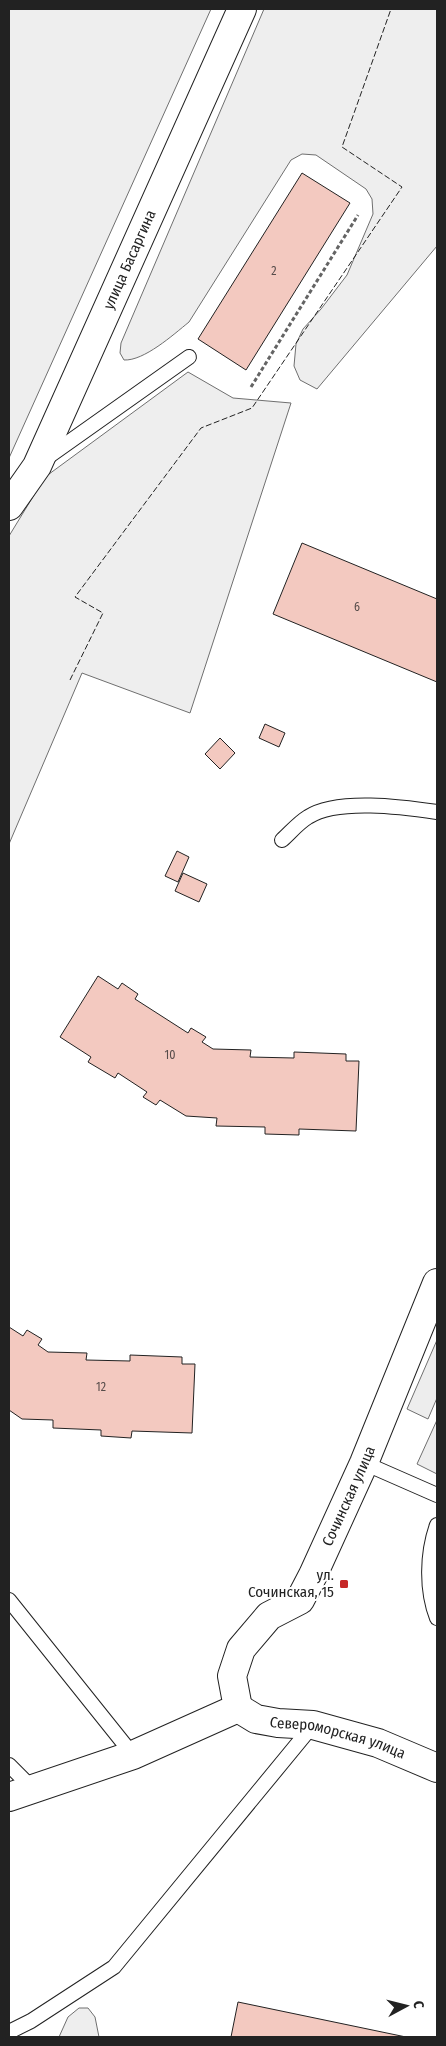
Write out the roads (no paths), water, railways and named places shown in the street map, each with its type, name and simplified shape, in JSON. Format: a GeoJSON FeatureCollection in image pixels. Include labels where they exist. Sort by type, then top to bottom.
{"type":"FeatureCollection","features":[{"type":"Feature","properties":{"kind":"street","name":"улица Басаргина"},"geometry":{"type":"LineString","coordinates":[[9,506],[37,466],[242,9]]}},
{"type":"Feature","properties":{"kind":"street","name":"Сочинская улица"},"geometry":{"type":"LineString","coordinates":[[238,1708],[232,1676],[241,1649],[269,1616],[300,1600],[364,1463],[437,1283]]}},
{"type":"Feature","properties":{"kind":"street","name":"Североморская улица"},"geometry":{"type":"LineString","coordinates":[[238,1708],[256,1719],[278,1723],[313,1725],[378,1743],[437,1768]]}},
{"type":"Feature","properties":{"kind":"street"},"geometry":{"type":"LineString","coordinates":[[20,1792],[133,1755],[238,1708]]}},
{"type":"Feature","properties":{"kind":"lane"},"geometry":{"type":"LineString","coordinates":[[37,466],[190,357]]}},
{"type":"Feature","properties":{"kind":"lane"},"geometry":{"type":"LineString","coordinates":[[282,840],[307,817],[324,809],[346,806],[407,808],[437,812]]}},
{"type":"Feature","properties":{"kind":"lane"},"geometry":{"type":"LineString","coordinates":[[364,1463],[437,1495]]}},
{"type":"Feature","properties":{"kind":"lane"},"geometry":{"type":"LineString","coordinates":[[437,1525],[431,1541],[429,1574],[434,1610],[437,1618]]}},
{"type":"Feature","properties":{"kind":"lane"},"geometry":{"type":"LineString","coordinates":[[9,1600],[133,1755]]}},
{"type":"Feature","properties":{"kind":"lane"},"geometry":{"type":"LineString","coordinates":[[9,2032],[31,2021],[114,1967],[313,1725]]}},
{"type":"Feature","properties":{"kind":"lane"},"geometry":{"type":"LineString","coordinates":[[9,1765],[20,1792]]}},
{"type":"Feature","properties":{"kind":"place","name":"ул. Сочинская, 15"},"geometry":{"type":"Point","coordinates":[344,1584]}}]}
